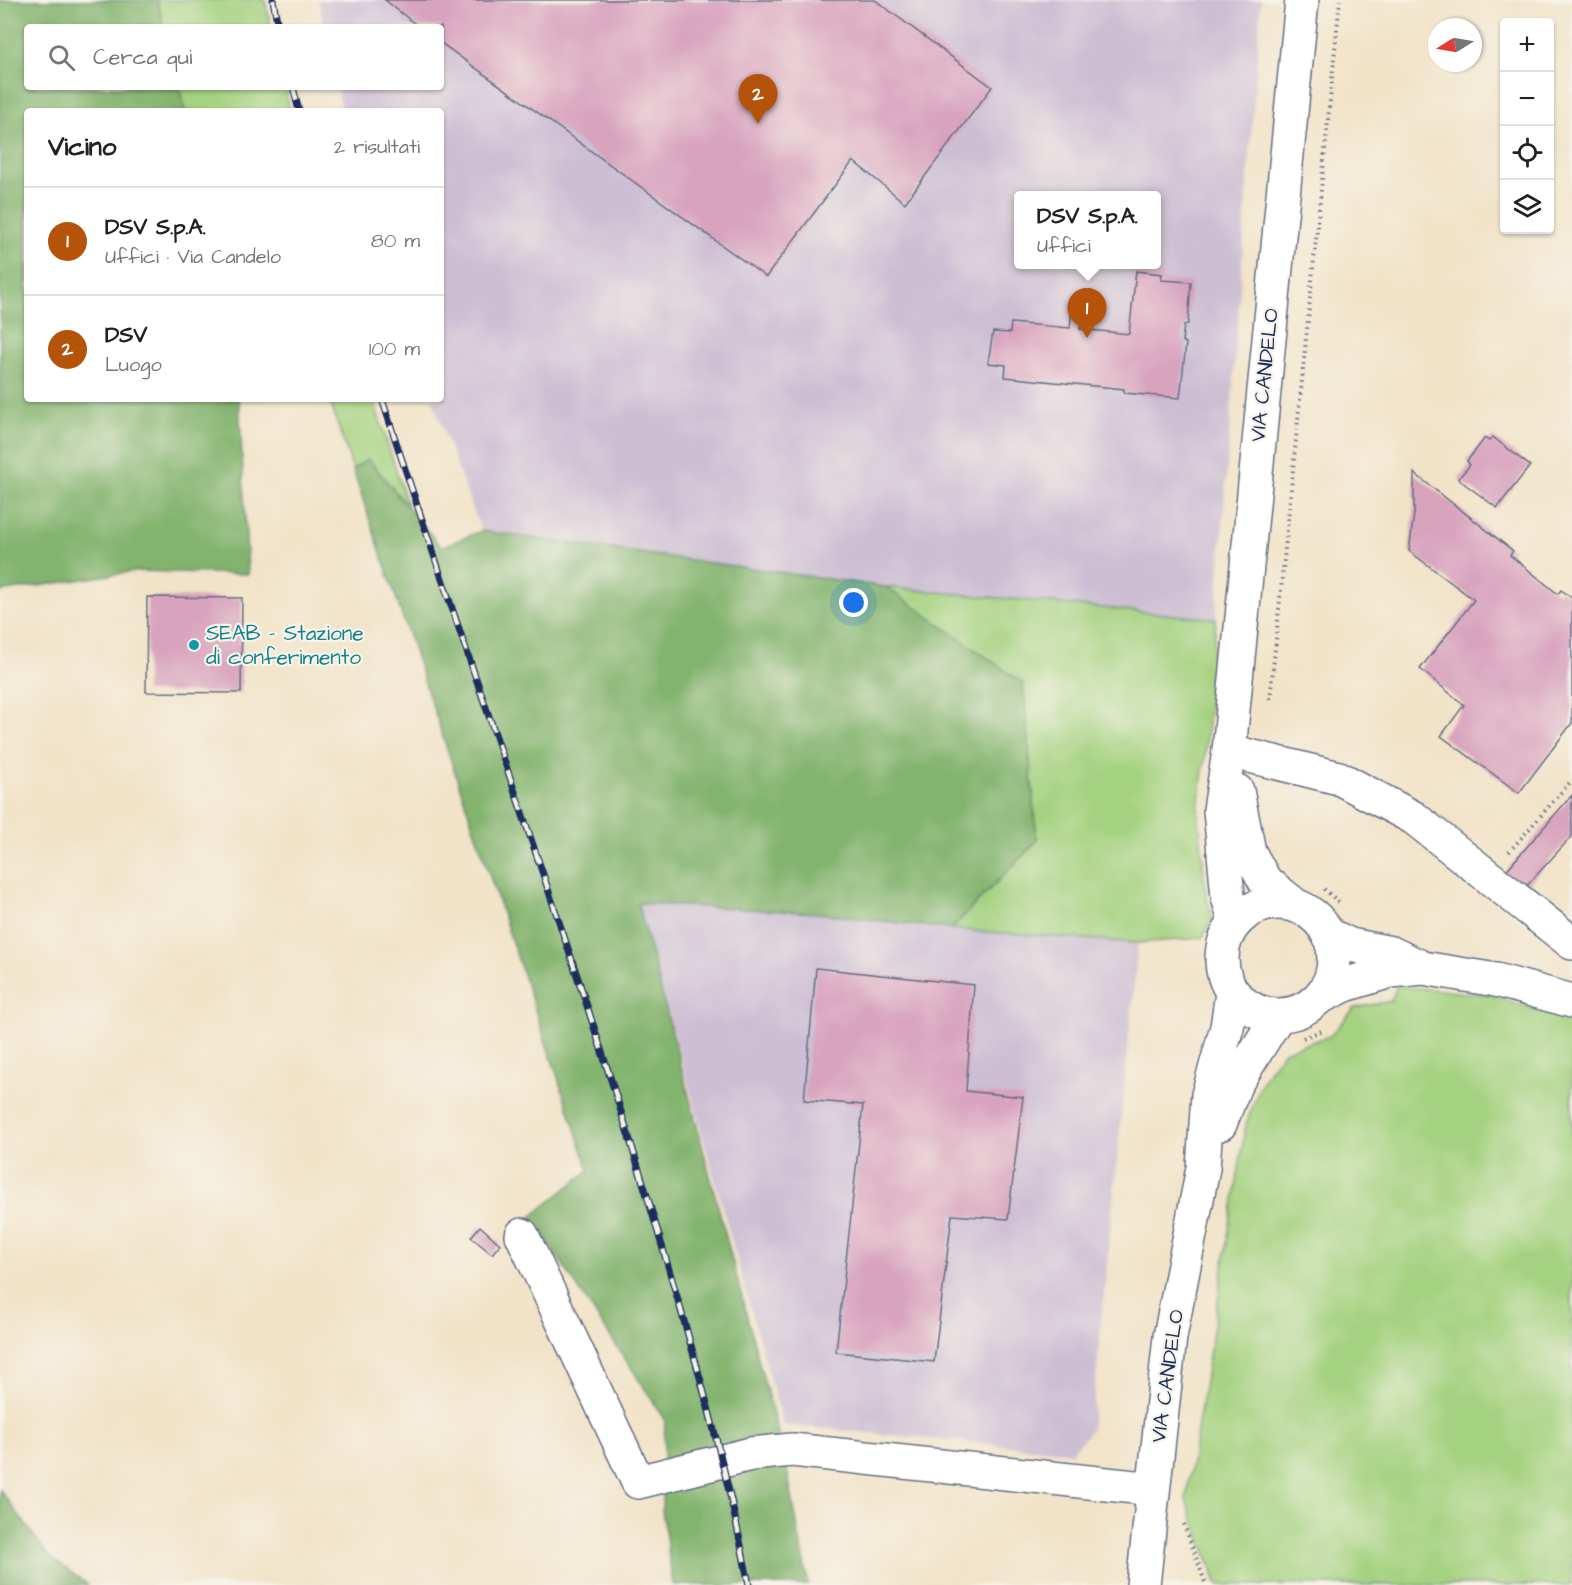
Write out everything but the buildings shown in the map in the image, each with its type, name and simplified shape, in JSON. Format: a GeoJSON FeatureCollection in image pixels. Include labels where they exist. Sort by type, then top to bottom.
{"type":"FeatureCollection","features":[{"type":"Feature","properties":{"kind":"street","name":"VIA CANDELO"},"geometry":{"type":"LineString","coordinates":[[1235,921],[1228,897],[1220,810],[1229,751],[1237,647],[1302,0]]}},
{"type":"Feature","properties":{"kind":"street","name":"VIA CANDELO"},"geometry":{"type":"LineString","coordinates":[[1229,751],[1249,852],[1266,881],[1307,895]]}},
{"type":"Feature","properties":{"kind":"street"},"geometry":{"type":"LineString","coordinates":[[1229,751],[1339,778],[1414,818],[1572,943]]}},
{"type":"Feature","properties":{"kind":"street"},"geometry":{"type":"LineString","coordinates":[[1338,923],[1321,922],[1307,895],[1263,904],[1248,910],[1235,921],[1226,934],[1221,964],[1232,993],[1253,1010],[1286,1028],[1294,1013],[1308,1007],[1320,997],[1345,985],[1390,971],[1423,968],[1496,980],[1572,1001]]}},
{"type":"Feature","properties":{"kind":"street"},"geometry":{"type":"LineString","coordinates":[[1338,923],[1350,945],[1391,953],[1423,968]]}},
{"type":"Feature","properties":{"kind":"street"},"geometry":{"type":"LineString","coordinates":[[1320,997],[1329,983],[1334,967],[1338,923]]}},
{"type":"Feature","properties":{"kind":"street","name":"VIA CANDELO"},"geometry":{"type":"LineString","coordinates":[[1143,1585],[1170,1337],[1203,1168],[1209,1095],[1227,1027],[1232,993]]}},
{"type":"Feature","properties":{"kind":"street","name":"VIA CANDELO"},"geometry":{"type":"LineString","coordinates":[[1203,1168],[1235,1085],[1286,1028]]}},
{"type":"Feature","properties":{"kind":"street"},"geometry":{"type":"LineString","coordinates":[[522,1235],[638,1482],[751,1454],[792,1450],[1152,1489]]}},
{"type":"Feature","properties":{"kind":"path"},"geometry":{"type":"LineString","coordinates":[[1269,701],[1340,0]]}},
{"type":"Feature","properties":{"kind":"path"},"geometry":{"type":"LineString","coordinates":[[1487,876],[1572,780]]}},
{"type":"Feature","properties":{"kind":"path"},"geometry":{"type":"LineString","coordinates":[[1307,895],[1338,923]]}},
{"type":"Feature","properties":{"kind":"path"},"geometry":{"type":"LineString","coordinates":[[1286,1028],[1324,1029]]}},
{"type":"Feature","properties":{"kind":"path"},"geometry":{"type":"LineString","coordinates":[[1181,1516],[1206,1585]]}},
{"type":"Feature","properties":{"kind":"shaded area"},"geometry":{"type":"Polygon","coordinates":[[[318,0],[1261,0],[1216,619],[886,587],[481,531],[433,402],[444,402],[444,108],[341,108],[338,90],[444,90],[444,24],[323,24],[318,0]]]}},
{"type":"Feature","properties":{"kind":"shaded area"},"geometry":{"type":"Polygon","coordinates":[[[638,903],[817,913],[1138,943],[1091,1430],[1072,1452],[783,1425],[638,903]]]}},
{"type":"Feature","properties":{"kind":"green space"},"geometry":{"type":"Polygon","coordinates":[[[0,0],[157,0],[163,24],[24,24],[24,90],[180,90],[184,108],[24,108],[24,402],[239,402],[248,574],[136,571],[0,592],[0,0]]]}},
{"type":"Feature","properties":{"kind":"green space"},"geometry":{"type":"Polygon","coordinates":[[[157,0],[265,0],[270,24],[163,24],[157,0]]]}},
{"type":"Feature","properties":{"kind":"green space"},"geometry":{"type":"Polygon","coordinates":[[[180,90],[286,90],[289,108],[184,108],[180,90]]]}},
{"type":"Feature","properties":{"kind":"green space"},"geometry":{"type":"Polygon","coordinates":[[[330,402],[374,402],[408,507],[368,459],[353,469],[330,402]]]}},
{"type":"Feature","properties":{"kind":"green space"},"geometry":{"type":"Polygon","coordinates":[[[368,459],[441,547],[481,531],[886,587],[1023,683],[1037,841],[951,929],[817,913],[638,903],[786,1464],[808,1585],[673,1585],[662,1510],[665,1419],[531,1217],[589,1170],[353,470],[368,459]]]}},
{"type":"Feature","properties":{"kind":"green space"},"geometry":{"type":"Polygon","coordinates":[[[886,587],[1216,619],[1206,749],[1198,808],[1206,895],[1213,919],[1202,938],[1138,943],[951,929],[1037,841],[1023,683],[886,587]]]}},
{"type":"Feature","properties":{"kind":"green space"},"geometry":{"type":"Polygon","coordinates":[[[1397,986],[1491,995],[1572,1022],[1572,1585],[1218,1585],[1186,1500],[1246,1124],[1262,1081],[1284,1051],[1330,1036],[1355,1008],[1391,1001],[1397,986]]]}},
{"type":"Feature","properties":{"kind":"green space"},"geometry":{"type":"Polygon","coordinates":[[[0,1490],[48,1555],[88,1585],[0,1585],[0,1490]]]}},
{"type":"Feature","properties":{"kind":"railway"},"geometry":{"type":"LineString","coordinates":[[273,0],[277,24]]}},
{"type":"Feature","properties":{"kind":"railway"},"geometry":{"type":"LineString","coordinates":[[294,90],[298,108]]}},
{"type":"Feature","properties":{"kind":"railway"},"geometry":{"type":"LineString","coordinates":[[383,402],[625,1124],[708,1406],[749,1585]]}},
{"type":"Feature","properties":{"kind":"place","name":"DSV"},"geometry":{"type":"Point","coordinates":[758,124]}},
{"type":"Feature","properties":{"kind":"place","name":"DSV S.p.A."},"geometry":{"type":"Point","coordinates":[1087,338]}},
{"type":"Feature","properties":{"kind":"place","name":"SEAB - Stazione di conferimento"},"geometry":{"type":"Point","coordinates":[194,645]}}]}
